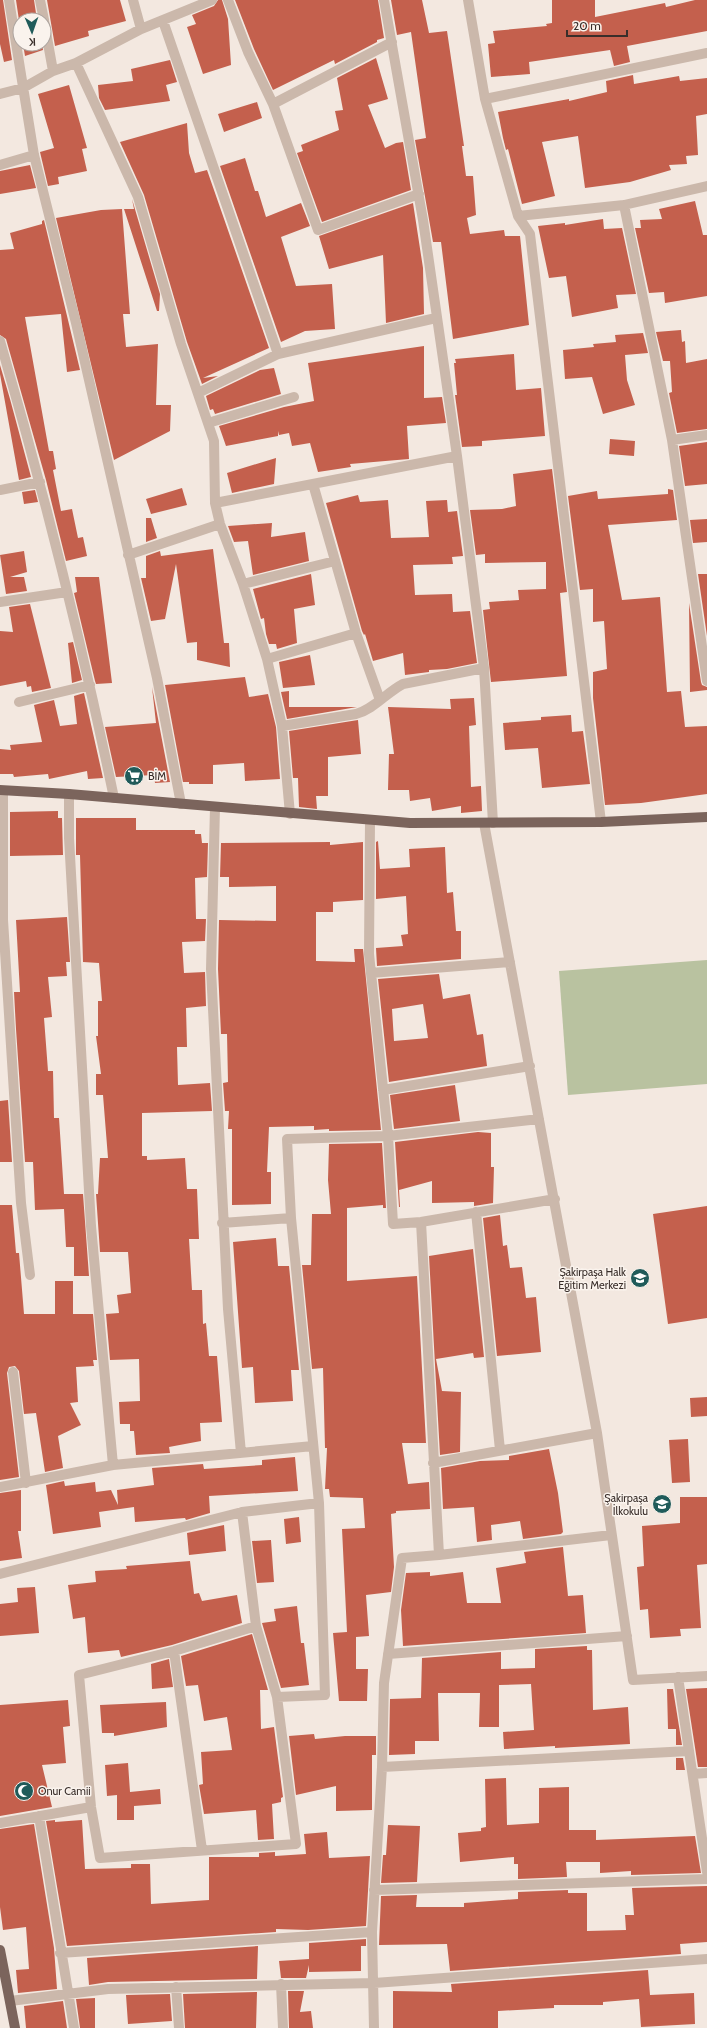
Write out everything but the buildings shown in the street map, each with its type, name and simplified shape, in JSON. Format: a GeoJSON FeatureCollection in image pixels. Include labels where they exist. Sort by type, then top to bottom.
{"type":"FeatureCollection","features":[{"type":"Feature","properties":{"kind":"main road"},"geometry":{"type":"LineString","coordinates":[[2,790],[69,794],[290,814],[410,823],[601,822],[707,817]]}},
{"type":"Feature","properties":{"kind":"main road"},"geometry":{"type":"LineString","coordinates":[[0,1950],[15,2028]]}},
{"type":"Feature","properties":{"kind":"street"},"geometry":{"type":"LineString","coordinates":[[9,0],[34,155],[76,323],[128,555],[158,678],[181,804]]}},
{"type":"Feature","properties":{"kind":"street"},"geometry":{"type":"LineString","coordinates":[[40,0],[42,12]]}},
{"type":"Feature","properties":{"kind":"street"},"geometry":{"type":"LineString","coordinates":[[133,0],[141,29]]}},
{"type":"Feature","properties":{"kind":"street"},"geometry":{"type":"LineString","coordinates":[[0,94],[23,88],[53,71],[76,64],[141,29],[212,0]]}},
{"type":"Feature","properties":{"kind":"street"},"geometry":{"type":"LineString","coordinates":[[228,0],[248,52],[273,104],[318,230],[418,194]]}},
{"type":"Feature","properties":{"kind":"street"},"geometry":{"type":"LineString","coordinates":[[384,0],[418,194],[456,456],[484,668],[489,823],[510,962],[597,1432],[633,1680],[707,1676]]}},
{"type":"Feature","properties":{"kind":"street"},"geometry":{"type":"LineString","coordinates":[[468,0],[485,99],[518,216],[530,234],[601,822]]}},
{"type":"Feature","properties":{"kind":"street"},"geometry":{"type":"LineString","coordinates":[[163,21],[278,354]]}},
{"type":"Feature","properties":{"kind":"street"},"geometry":{"type":"LineString","coordinates":[[273,104],[392,42]]}},
{"type":"Feature","properties":{"kind":"street"},"geometry":{"type":"LineString","coordinates":[[50,52],[53,71]]}},
{"type":"Feature","properties":{"kind":"street"},"geometry":{"type":"LineString","coordinates":[[485,99],[707,53]]}},
{"type":"Feature","properties":{"kind":"street"},"geometry":{"type":"LineString","coordinates":[[76,64],[138,197],[181,344],[214,441],[215,503],[220,524],[243,584],[266,659],[282,726],[290,814]]}},
{"type":"Feature","properties":{"kind":"street"},"geometry":{"type":"LineString","coordinates":[[0,165],[34,155]]}},
{"type":"Feature","properties":{"kind":"street"},"geometry":{"type":"LineString","coordinates":[[518,216],[624,205],[707,186]]}},
{"type":"Feature","properties":{"kind":"street"},"geometry":{"type":"LineString","coordinates":[[624,205],[672,440],[707,681]]}},
{"type":"Feature","properties":{"kind":"street"},"geometry":{"type":"LineString","coordinates":[[198,393],[278,354],[436,318]]}},
{"type":"Feature","properties":{"kind":"street"},"geometry":{"type":"LineString","coordinates":[[0,341],[40,482],[90,685],[114,798]]}},
{"type":"Feature","properties":{"kind":"street"},"geometry":{"type":"LineString","coordinates":[[208,423],[294,397]]}},
{"type":"Feature","properties":{"kind":"street"},"geometry":{"type":"LineString","coordinates":[[672,440],[707,435]]}},
{"type":"Feature","properties":{"kind":"street"},"geometry":{"type":"LineString","coordinates":[[215,503],[456,456]]}},
{"type":"Feature","properties":{"kind":"street"},"geometry":{"type":"LineString","coordinates":[[0,490],[40,482]]}},
{"type":"Feature","properties":{"kind":"street"},"geometry":{"type":"LineString","coordinates":[[313,484],[356,633],[380,700]]}},
{"type":"Feature","properties":{"kind":"street"},"geometry":{"type":"LineString","coordinates":[[128,555],[220,524]]}},
{"type":"Feature","properties":{"kind":"street"},"geometry":{"type":"LineString","coordinates":[[243,584],[336,561]]}},
{"type":"Feature","properties":{"kind":"street"},"geometry":{"type":"LineString","coordinates":[[0,602],[67,592]]}},
{"type":"Feature","properties":{"kind":"street"},"geometry":{"type":"LineString","coordinates":[[266,659],[356,633]]}},
{"type":"Feature","properties":{"kind":"street"},"geometry":{"type":"LineString","coordinates":[[282,726],[365,712],[391,690],[403,684],[484,668]]}},
{"type":"Feature","properties":{"kind":"street"},"geometry":{"type":"LineString","coordinates":[[20,702],[90,685]]}},
{"type":"Feature","properties":{"kind":"street"},"geometry":{"type":"LineString","coordinates":[[2,790],[2,920],[21,1203],[30,1275]]}},
{"type":"Feature","properties":{"kind":"street"},"geometry":{"type":"LineString","coordinates":[[69,794],[69,838],[91,1226],[113,1465]]}},
{"type":"Feature","properties":{"kind":"street"},"geometry":{"type":"LineString","coordinates":[[215,807],[211,969],[222,1223],[241,1453]]}},
{"type":"Feature","properties":{"kind":"street"},"geometry":{"type":"LineString","coordinates":[[370,820],[371,973],[388,1136],[393,1224],[421,1222],[554,1199]]}},
{"type":"Feature","properties":{"kind":"street"},"geometry":{"type":"LineString","coordinates":[[371,973],[510,962]]}},
{"type":"Feature","properties":{"kind":"street"},"geometry":{"type":"LineString","coordinates":[[383,1090],[530,1066]]}},
{"type":"Feature","properties":{"kind":"street"},"geometry":{"type":"LineString","coordinates":[[277,1697],[325,1695],[319,1503],[291,1218],[287,1139],[388,1136],[540,1119]]}},
{"type":"Feature","properties":{"kind":"street"},"geometry":{"type":"LineString","coordinates":[[476,1212],[500,1450]]}},
{"type":"Feature","properties":{"kind":"street"},"geometry":{"type":"LineString","coordinates":[[222,1223],[291,1218]]}},
{"type":"Feature","properties":{"kind":"street"},"geometry":{"type":"LineString","coordinates":[[421,1222],[438,1555]]}},
{"type":"Feature","properties":{"kind":"street"},"geometry":{"type":"LineString","coordinates":[[13,1372],[26,1483]]}},
{"type":"Feature","properties":{"kind":"street"},"geometry":{"type":"LineString","coordinates":[[434,1463],[597,1432]]}},
{"type":"Feature","properties":{"kind":"street"},"geometry":{"type":"LineString","coordinates":[[0,1487],[113,1465],[313,1446]]}},
{"type":"Feature","properties":{"kind":"street"},"geometry":{"type":"LineString","coordinates":[[0,1574],[242,1512],[319,1503]]}},
{"type":"Feature","properties":{"kind":"street"},"geometry":{"type":"LineString","coordinates":[[242,1512],[256,1626],[277,1697],[296,1844],[100,1858],[91,1807],[78,1675],[174,1651],[256,1626]]}},
{"type":"Feature","properties":{"kind":"street"},"geometry":{"type":"LineString","coordinates":[[374,2028],[372,1932],[382,1767],[384,1683],[402,1558],[611,1534]]}},
{"type":"Feature","properties":{"kind":"street"},"geometry":{"type":"LineString","coordinates":[[388,1654],[627,1636]]}},
{"type":"Feature","properties":{"kind":"street"},"geometry":{"type":"LineString","coordinates":[[174,1651],[202,1850]]}},
{"type":"Feature","properties":{"kind":"street"},"geometry":{"type":"LineString","coordinates":[[678,1677],[707,1872]]}},
{"type":"Feature","properties":{"kind":"street"},"geometry":{"type":"LineString","coordinates":[[382,1767],[689,1751]]}},
{"type":"Feature","properties":{"kind":"street"},"geometry":{"type":"LineString","coordinates":[[693,1774],[707,1773]]}},
{"type":"Feature","properties":{"kind":"street"},"geometry":{"type":"LineString","coordinates":[[0,1823],[91,1807]]}},
{"type":"Feature","properties":{"kind":"street"},"geometry":{"type":"LineString","coordinates":[[39,1816],[60,1952],[74,2028]]}},
{"type":"Feature","properties":{"kind":"street"},"geometry":{"type":"LineString","coordinates":[[374,1890],[707,1879]]}},
{"type":"Feature","properties":{"kind":"street"},"geometry":{"type":"LineString","coordinates":[[60,1952],[372,1932]]}},
{"type":"Feature","properties":{"kind":"street"},"geometry":{"type":"LineString","coordinates":[[10,2001],[68,1993],[176,1987],[374,1983],[707,1959]]}},
{"type":"Feature","properties":{"kind":"street"},"geometry":{"type":"LineString","coordinates":[[281,1984],[283,2028]]}},
{"type":"Feature","properties":{"kind":"street"},"geometry":{"type":"LineString","coordinates":[[176,1987],[179,2028]]}},
{"type":"Feature","properties":{"kind":"green space"},"geometry":{"type":"Polygon","coordinates":[[[707,960],[707,1084],[568,1095],[559,971],[707,960]]]}},
{"type":"Feature","properties":{"kind":"place","name":"BİM"},"geometry":{"type":"Point","coordinates":[134,776]}},
{"type":"Feature","properties":{"kind":"place","name":"Şakirpaşa Halk Eğitim Merkezi"},"geometry":{"type":"Point","coordinates":[640,1278]}},
{"type":"Feature","properties":{"kind":"place","name":"Şakirpaşa İlkokulu"},"geometry":{"type":"Point","coordinates":[662,1504]}},
{"type":"Feature","properties":{"kind":"place","name":"Onur Camii"},"geometry":{"type":"Point","coordinates":[24,1791]}}]}
